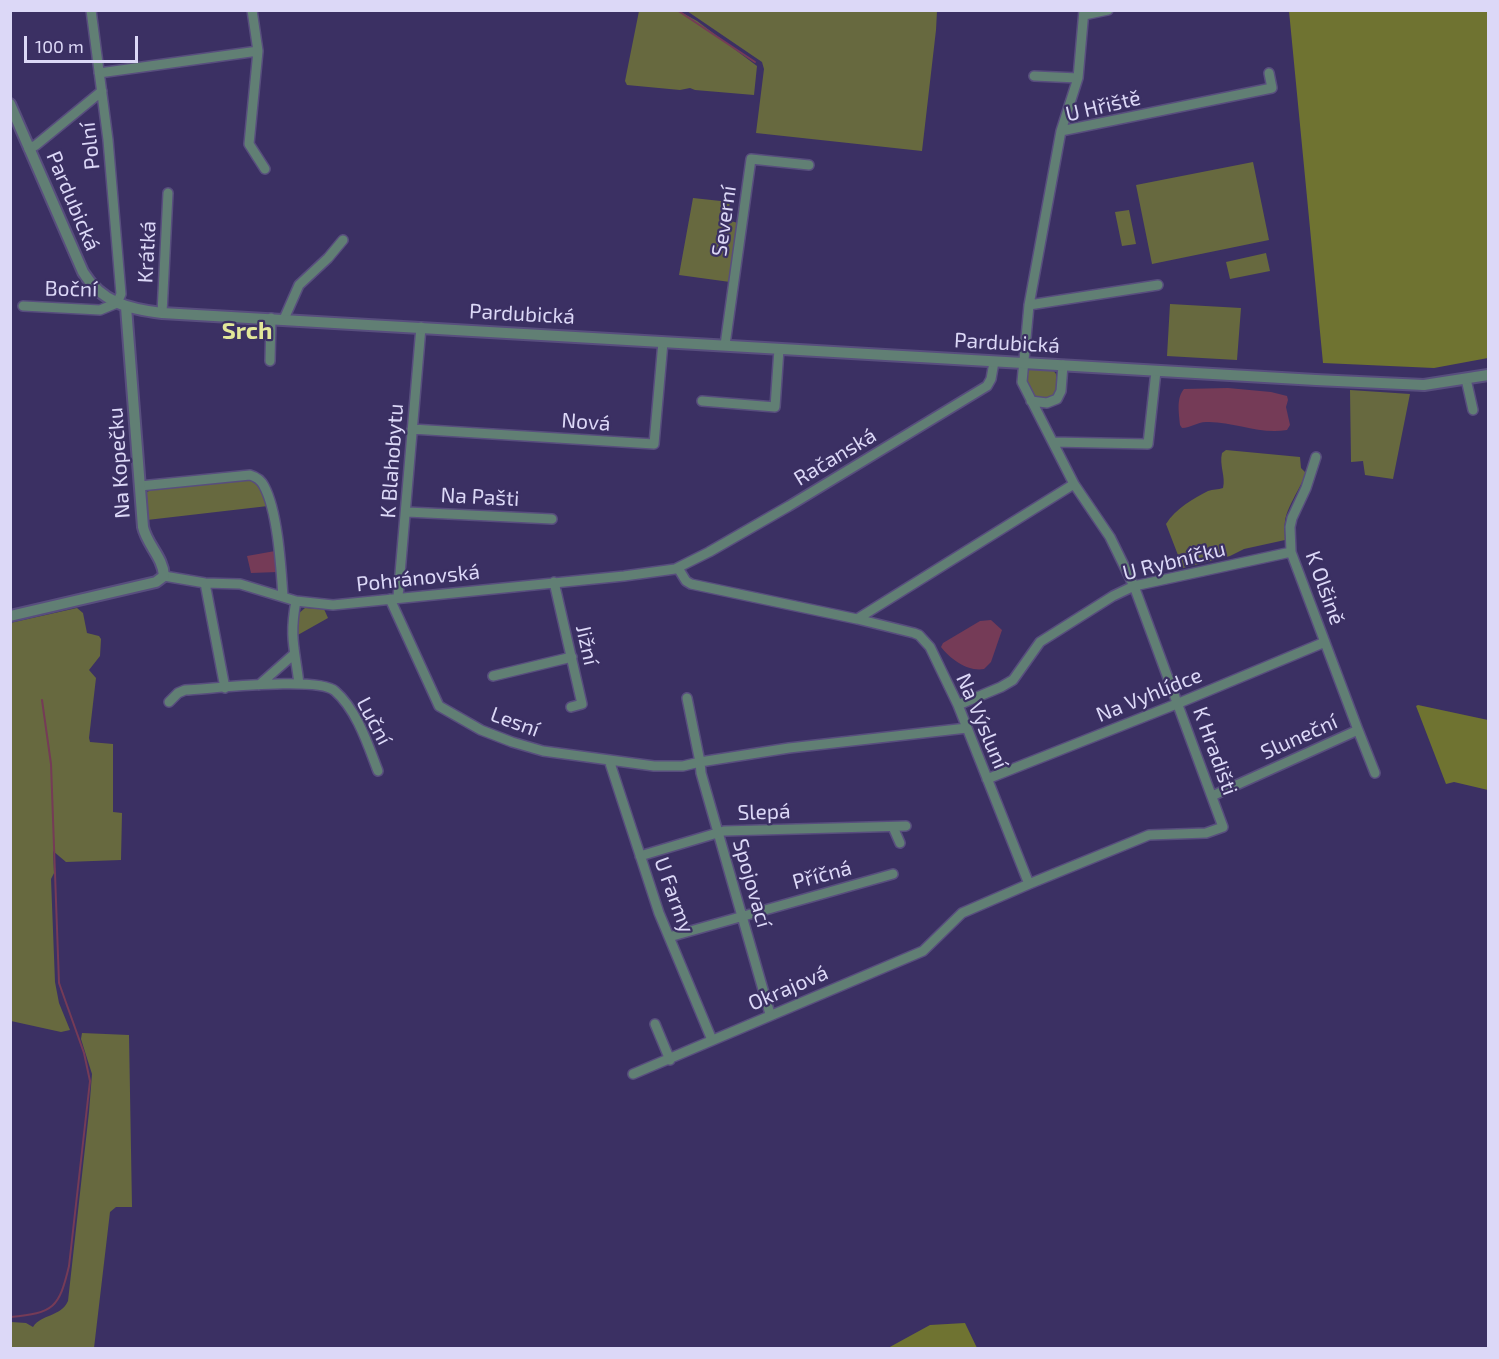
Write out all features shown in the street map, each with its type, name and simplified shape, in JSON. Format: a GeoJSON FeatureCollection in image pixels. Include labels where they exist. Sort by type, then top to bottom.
{"type":"FeatureCollection","features":[{"type":"Feature","properties":{"kind":"street","name":"Polní"},"geometry":{"type":"LineString","coordinates":[[90,10],[102,92],[122,305]]}},
{"type":"Feature","properties":{"kind":"street"},"geometry":{"type":"LineString","coordinates":[[252,10],[258,51],[249,144],[265,169]]}},
{"type":"Feature","properties":{"kind":"street"},"geometry":{"type":"LineString","coordinates":[[1061,131],[1078,78],[1084,13],[1108,10]]}},
{"type":"Feature","properties":{"kind":"street"},"geometry":{"type":"LineString","coordinates":[[99,73],[258,51]]}},
{"type":"Feature","properties":{"kind":"street","name":"U Hřiště"},"geometry":{"type":"LineString","coordinates":[[1023,363],[1029,305],[1061,131],[1272,88],[1269,73]]}},
{"type":"Feature","properties":{"kind":"street"},"geometry":{"type":"LineString","coordinates":[[1034,76],[1078,78]]}},
{"type":"Feature","properties":{"kind":"street","name":"Polní"},"geometry":{"type":"LineString","coordinates":[[29,149],[102,92]]}},
{"type":"Feature","properties":{"kind":"street","name":"Pardubická"},"geometry":{"type":"LineString","coordinates":[[10,104],[83,272],[100,292],[122,305],[162,313],[1424,385],[1488,375]]}},
{"type":"Feature","properties":{"kind":"street","name":"Severní"},"geometry":{"type":"LineString","coordinates":[[725,345],[751,159],[809,165]]}},
{"type":"Feature","properties":{"kind":"street","name":"Krátká"},"geometry":{"type":"LineString","coordinates":[[162,313],[168,193]]}},
{"type":"Feature","properties":{"kind":"street"},"geometry":{"type":"LineString","coordinates":[[284,319],[299,285],[328,258],[343,240]]}},
{"type":"Feature","properties":{"kind":"street"},"geometry":{"type":"LineString","coordinates":[[1029,305],[1158,285]]}},
{"type":"Feature","properties":{"kind":"street","name":"Boční"},"geometry":{"type":"LineString","coordinates":[[23,306],[100,310],[122,305]]}},
{"type":"Feature","properties":{"kind":"street","name":"Na Kopečku"},"geometry":{"type":"LineString","coordinates":[[122,305],[144,534],[161,560],[165,576]]}},
{"type":"Feature","properties":{"kind":"street"},"geometry":{"type":"LineString","coordinates":[[270,318],[270,361]]}},
{"type":"Feature","properties":{"kind":"street","name":"K Blahobytu"},"geometry":{"type":"LineString","coordinates":[[394,598],[407,512],[421,327]]}},
{"type":"Feature","properties":{"kind":"street","name":"Nová"},"geometry":{"type":"LineString","coordinates":[[412,429],[654,444],[663,342]]}},
{"type":"Feature","properties":{"kind":"street"},"geometry":{"type":"LineString","coordinates":[[702,401],[775,407],[779,349]]}},
{"type":"Feature","properties":{"kind":"street","name":"Račanská"},"geometry":{"type":"LineString","coordinates":[[678,568],[789,506],[987,386],[991,379],[994,362]]}},
{"type":"Feature","properties":{"kind":"street"},"geometry":{"type":"LineString","coordinates":[[1023,363],[1022,385],[1074,484],[1110,537],[1134,586]]}},
{"type":"Feature","properties":{"kind":"street"},"geometry":{"type":"LineString","coordinates":[[1031,401],[1047,403],[1057,399],[1061,391],[1063,365]]}},
{"type":"Feature","properties":{"kind":"street"},"geometry":{"type":"LineString","coordinates":[[1053,442],[1148,444],[1156,370]]}},
{"type":"Feature","properties":{"kind":"street"},"geometry":{"type":"LineString","coordinates":[[1466,379],[1473,410]]}},
{"type":"Feature","properties":{"kind":"street","name":"K Olšině"},"geometry":{"type":"LineString","coordinates":[[1316,457],[1306,488],[1292,518],[1291,552],[1358,730]]}},
{"type":"Feature","properties":{"kind":"street"},"geometry":{"type":"LineString","coordinates":[[140,486],[250,476],[260,480],[265,488],[273,518],[283,597]]}},
{"type":"Feature","properties":{"kind":"street"},"geometry":{"type":"LineString","coordinates":[[857,619],[1074,484]]}},
{"type":"Feature","properties":{"kind":"street","name":"Na Pašti"},"geometry":{"type":"LineString","coordinates":[[407,512],[552,519]]}},
{"type":"Feature","properties":{"kind":"street","name":"U Rybníčku"},"geometry":{"type":"LineString","coordinates":[[958,705],[1013,680],[1040,642],[1113,596],[1134,586],[1291,552]]}},
{"type":"Feature","properties":{"kind":"street","name":"Pohránovská"},"geometry":{"type":"LineString","coordinates":[[165,576],[205,584],[247,585],[296,601],[333,605],[655,573],[678,568]]}},
{"type":"Feature","properties":{"kind":"street","name":"Na Výsluní"},"geometry":{"type":"LineString","coordinates":[[678,568],[686,581],[691,584],[857,619],[919,635],[930,647],[958,705],[1029,884]]}},
{"type":"Feature","properties":{"kind":"street"},"geometry":{"type":"LineString","coordinates":[[10,616],[156,582],[165,576]]}},
{"type":"Feature","properties":{"kind":"street","name":"Jižní"},"geometry":{"type":"LineString","coordinates":[[554,582],[582,704],[571,706]]}},
{"type":"Feature","properties":{"kind":"street"},"geometry":{"type":"LineString","coordinates":[[205,584],[225,688]]}},
{"type":"Feature","properties":{"kind":"street","name":"K Hradišti"},"geometry":{"type":"LineString","coordinates":[[1029,884],[1149,835],[1206,833],[1223,827],[1134,586]]}},
{"type":"Feature","properties":{"kind":"street","name":"Lesní"},"geometry":{"type":"LineString","coordinates":[[394,598],[439,706],[481,730],[543,751],[654,766],[684,766],[789,748],[967,728]]}},
{"type":"Feature","properties":{"kind":"street"},"geometry":{"type":"LineString","coordinates":[[169,702],[185,690],[299,684],[291,631],[296,601]]}},
{"type":"Feature","properties":{"kind":"street","name":"Na Vyhlídce"},"geometry":{"type":"LineString","coordinates":[[987,779],[1325,642]]}},
{"type":"Feature","properties":{"kind":"street"},"geometry":{"type":"LineString","coordinates":[[259,685],[293,655]]}},
{"type":"Feature","properties":{"kind":"street"},"geometry":{"type":"LineString","coordinates":[[493,676],[572,657]]}},
{"type":"Feature","properties":{"kind":"street","name":"Luční"},"geometry":{"type":"LineString","coordinates":[[299,684],[327,686],[334,690],[348,708],[366,741],[378,771]]}},
{"type":"Feature","properties":{"kind":"street"},"geometry":{"type":"LineString","coordinates":[[687,698],[700,762]]}},
{"type":"Feature","properties":{"kind":"street","name":"Sluneční"},"geometry":{"type":"LineString","coordinates":[[1212,796],[1358,730],[1375,773]]}},
{"type":"Feature","properties":{"kind":"street","name":"U Farmy"},"geometry":{"type":"LineString","coordinates":[[609,760],[659,913],[712,1040]]}},
{"type":"Feature","properties":{"kind":"street","name":"Spojovací"},"geometry":{"type":"LineString","coordinates":[[700,762],[701,773],[770,1014]]}},
{"type":"Feature","properties":{"kind":"street","name":"Slepá"},"geometry":{"type":"LineString","coordinates":[[640,856],[724,831],[906,826]]}},
{"type":"Feature","properties":{"kind":"street"},"geometry":{"type":"LineString","coordinates":[[893,827],[900,843]]}},
{"type":"Feature","properties":{"kind":"street","name":"Příčná"},"geometry":{"type":"LineString","coordinates":[[669,937],[893,873]]}},
{"type":"Feature","properties":{"kind":"street","name":"Příčná"},"geometry":{"type":"LineString","coordinates":[[880,877],[884,888]]}},
{"type":"Feature","properties":{"kind":"street","name":"Okrajová"},"geometry":{"type":"LineString","coordinates":[[633,1074],[922,951],[962,913],[1029,884]]}},
{"type":"Feature","properties":{"kind":"street"},"geometry":{"type":"LineString","coordinates":[[655,1024],[670,1060]]}},
{"type":"Feature","properties":{"kind":"green space"},"geometry":{"type":"Polygon","coordinates":[[[639,11],[679,11],[697,21],[757,66],[754,95],[690,88],[680,90],[627,85],[625,81],[639,11]]]}},
{"type":"Feature","properties":{"kind":"green space"},"geometry":{"type":"Polygon","coordinates":[[[687,11],[937,11],[922,151],[756,133],[764,69],[762,62],[687,11]]]}},
{"type":"Feature","properties":{"kind":"green space"},"geometry":{"type":"Polygon","coordinates":[[[1289,11],[1488,11],[1488,358],[1434,368],[1323,363],[1289,11]]]}},
{"type":"Feature","properties":{"kind":"green space"},"geometry":{"type":"Polygon","coordinates":[[[1253,162],[1269,240],[1152,264],[1136,185],[1253,162]]]}},
{"type":"Feature","properties":{"kind":"green space"},"geometry":{"type":"Polygon","coordinates":[[[693,198],[730,202],[727,220],[738,223],[730,282],[679,275],[693,198]]]}},
{"type":"Feature","properties":{"kind":"green space"},"geometry":{"type":"Polygon","coordinates":[[[1129,210],[1136,244],[1122,246],[1115,212],[1129,210]]]}},
{"type":"Feature","properties":{"kind":"green space"},"geometry":{"type":"Polygon","coordinates":[[[1266,253],[1270,271],[1230,279],[1226,262],[1266,253]]]}},
{"type":"Feature","properties":{"kind":"green space"},"geometry":{"type":"Polygon","coordinates":[[[1170,304],[1241,308],[1237,360],[1167,356],[1170,304]]]}},
{"type":"Feature","properties":{"kind":"green space"},"geometry":{"type":"Polygon","coordinates":[[[1030,368],[1053,370],[1056,374],[1057,386],[1054,394],[1047,398],[1035,398],[1028,386],[1027,372],[1030,368]]]}},
{"type":"Feature","properties":{"kind":"green space"},"geometry":{"type":"Polygon","coordinates":[[[1350,390],[1410,394],[1393,479],[1365,475],[1363,461],[1351,462],[1350,390]]]}},
{"type":"Feature","properties":{"kind":"green space"},"geometry":{"type":"Polygon","coordinates":[[[1226,450],[1300,457],[1301,468],[1306,473],[1286,515],[1285,540],[1244,549],[1230,556],[1183,568],[1166,524],[1175,513],[1191,501],[1208,491],[1223,488],[1221,457],[1226,450]]]}},
{"type":"Feature","properties":{"kind":"green space"},"geometry":{"type":"Polygon","coordinates":[[[250,479],[259,484],[268,506],[147,520],[145,493],[151,490],[250,479]]]}},
{"type":"Feature","properties":{"kind":"green space"},"geometry":{"type":"Polygon","coordinates":[[[77,608],[83,613],[87,633],[99,636],[101,639],[100,656],[89,670],[96,678],[89,738],[90,742],[113,744],[113,812],[122,813],[121,860],[66,862],[53,851],[54,873],[51,879],[55,982],[59,1003],[70,1030],[61,1032],[11,1021],[10,623],[77,608]]]}},
{"type":"Feature","properties":{"kind":"green space"},"geometry":{"type":"Polygon","coordinates":[[[305,608],[324,609],[328,618],[296,636],[298,614],[305,608]]]}},
{"type":"Feature","properties":{"kind":"green space"},"geometry":{"type":"Polygon","coordinates":[[[1416,706],[1488,720],[1488,790],[1454,782],[1446,784],[1416,706]]]}},
{"type":"Feature","properties":{"kind":"green space"},"geometry":{"type":"Polygon","coordinates":[[[82,1033],[129,1035],[132,1207],[116,1207],[110,1212],[94,1348],[11,1348],[11,1322],[26,1323],[33,1327],[41,1320],[61,1310],[68,1301],[92,1074],[81,1039],[82,1033]]]}},
{"type":"Feature","properties":{"kind":"green space"},"geometry":{"type":"Polygon","coordinates":[[[965,1323],[977,1348],[888,1348],[930,1325],[965,1323]]]}},
{"type":"Feature","properties":{"kind":"shaded area"},"geometry":{"type":"Polygon","coordinates":[[[1228,388],[1271,392],[1287,396],[1286,407],[1290,425],[1287,430],[1267,431],[1216,422],[1182,428],[1179,406],[1184,389],[1228,388]]]}},
{"type":"Feature","properties":{"kind":"shaded area"},"geometry":{"type":"Polygon","coordinates":[[[275,551],[278,572],[251,573],[247,556],[275,551]]]}},
{"type":"Feature","properties":{"kind":"shaded area"},"geometry":{"type":"Polygon","coordinates":[[[991,620],[1002,630],[991,662],[984,669],[972,669],[960,664],[941,647],[943,643],[980,621],[991,620]]]}},
{"type":"Feature","properties":{"kind":"waterway"},"geometry":{"type":"LineString","coordinates":[[677,10],[755,62]]}},
{"type":"Feature","properties":{"kind":"waterway"},"geometry":{"type":"LineString","coordinates":[[10,1317],[45,1310],[58,1300],[62,1291],[69,1266],[90,1081],[84,1053],[59,983],[51,764],[42,700]]}},
{"type":"Feature","properties":{"kind":"district","name":"Srch"},"geometry":{"type":"Point","coordinates":[247,331]}}]}
